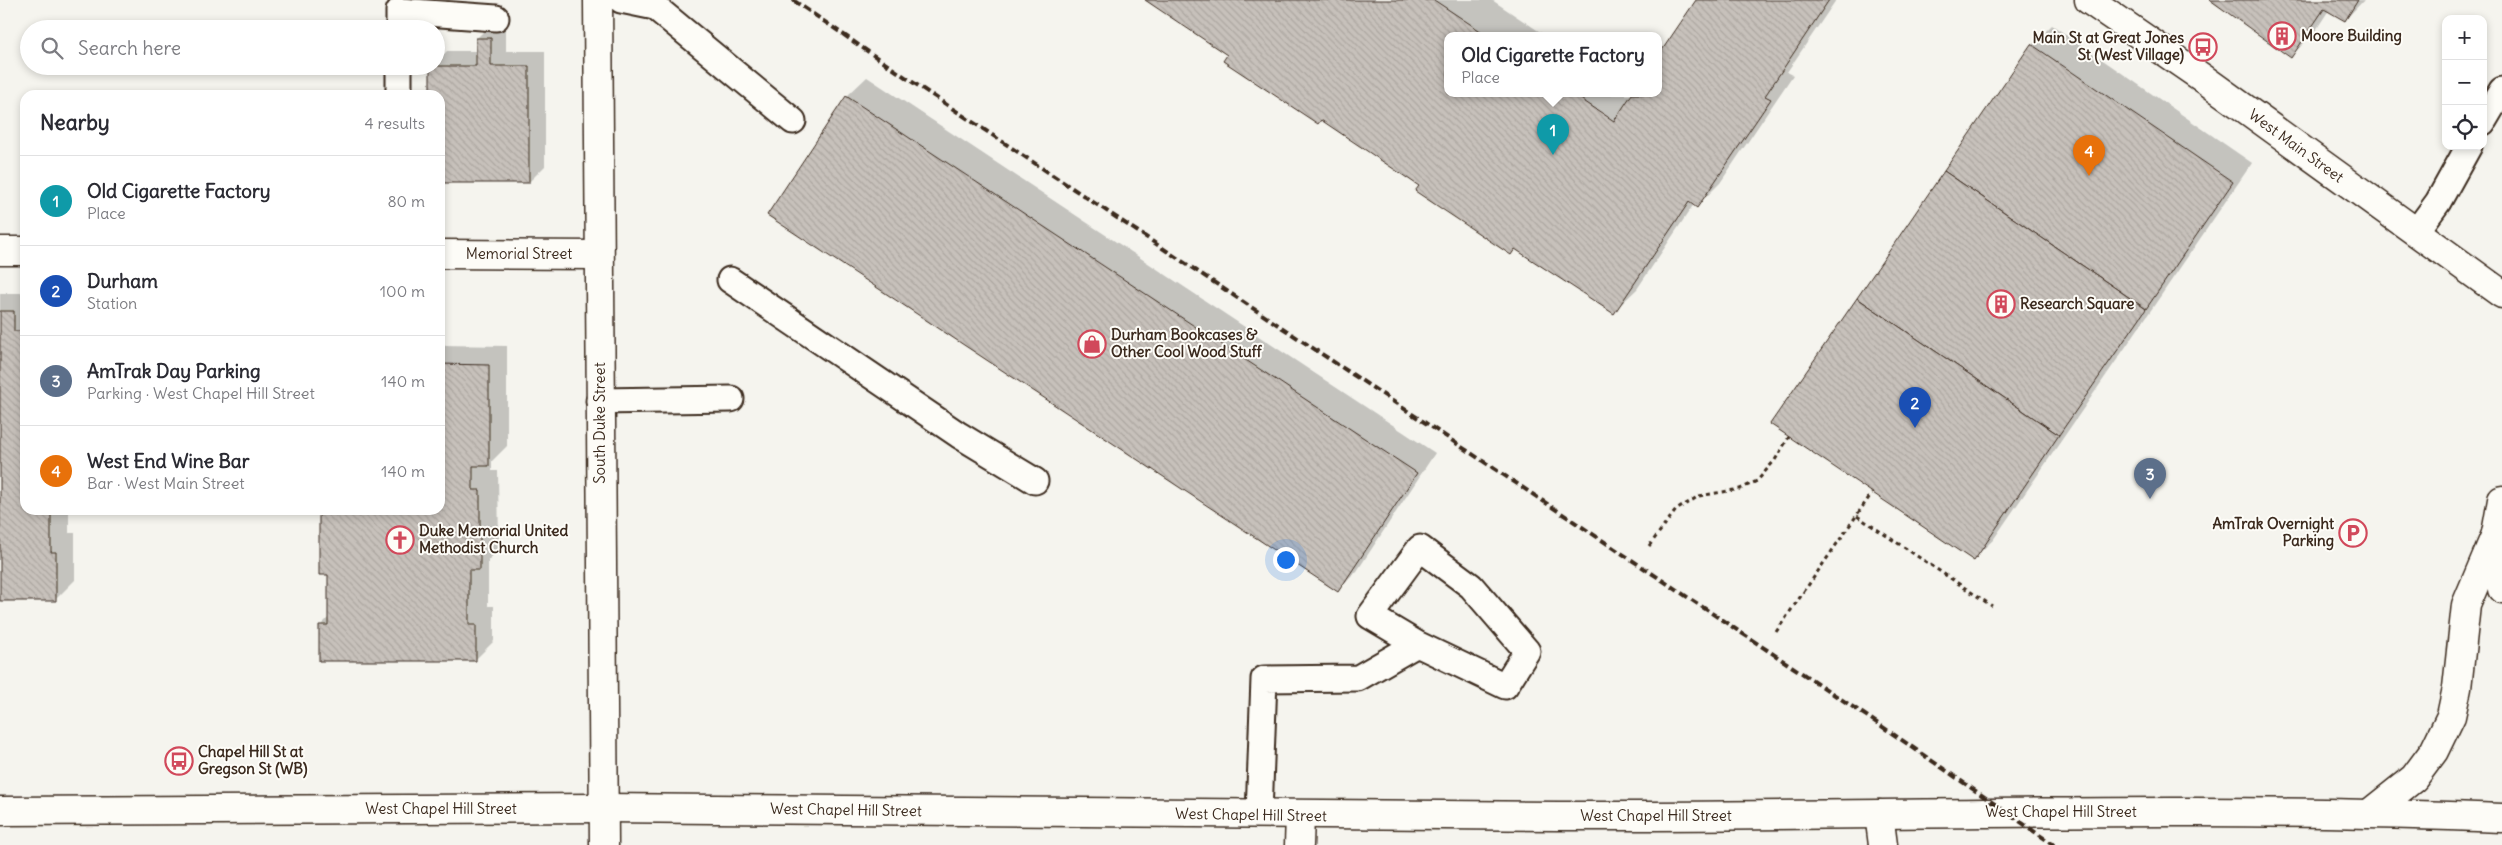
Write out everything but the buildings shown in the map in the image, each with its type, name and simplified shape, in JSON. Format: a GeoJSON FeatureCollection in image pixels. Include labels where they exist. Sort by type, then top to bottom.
{"type":"FeatureCollection","features":[{"type":"Feature","properties":{"kind":"main road","name":"South Duke Street"},"geometry":{"type":"LineString","coordinates":[[598,0],[599,401],[604,845]]}},
{"type":"Feature","properties":{"kind":"main road","name":"West Main Street"},"geometry":{"type":"LineString","coordinates":[[2089,0],[2204,79],[2502,294]]}},
{"type":"Feature","properties":{"kind":"main road"},"geometry":{"type":"LineString","coordinates":[[0,251],[20,251]]}},
{"type":"Feature","properties":{"kind":"main road","name":"Memorial Street"},"geometry":{"type":"LineString","coordinates":[[445,254],[599,255]]}},
{"type":"Feature","properties":{"kind":"main road"},"geometry":{"type":"LineString","coordinates":[[2370,813],[2414,778],[2434,751],[2451,716],[2457,688],[2466,605],[2496,534],[2502,500]]}},
{"type":"Feature","properties":{"kind":"main road"},"geometry":{"type":"LineString","coordinates":[[2496,534],[2502,589]]}},
{"type":"Feature","properties":{"kind":"main road","name":"West Chapel Hill Street"},"geometry":{"type":"LineString","coordinates":[[0,811],[603,808],[1259,814],[1300,816],[2370,813],[2502,818]]}},
{"type":"Feature","properties":{"kind":"main road"},"geometry":{"type":"LineString","coordinates":[[1879,814],[1883,845]]}},
{"type":"Feature","properties":{"kind":"main road"},"geometry":{"type":"LineString","coordinates":[[1299,845],[1300,816]]}},
{"type":"Feature","properties":{"kind":"lane"},"geometry":{"type":"LineString","coordinates":[[621,0],[655,7],[793,121]]}},
{"type":"Feature","properties":{"kind":"lane"},"geometry":{"type":"LineString","coordinates":[[399,20],[399,12],[496,18]]}},
{"type":"Feature","properties":{"kind":"lane"},"geometry":{"type":"LineString","coordinates":[[399,75],[399,90]]}},
{"type":"Feature","properties":{"kind":"lane"},"geometry":{"type":"LineString","coordinates":[[2487,115],[2502,90]]}},
{"type":"Feature","properties":{"kind":"lane"},"geometry":{"type":"LineString","coordinates":[[2416,232],[2438,202],[2468,150]]}},
{"type":"Feature","properties":{"kind":"lane"},"geometry":{"type":"LineString","coordinates":[[730,280],[960,435],[1035,481]]}},
{"type":"Feature","properties":{"kind":"lane"},"geometry":{"type":"LineString","coordinates":[[599,401],[731,399]]}},
{"type":"Feature","properties":{"kind":"lane"},"geometry":{"type":"LineString","coordinates":[[1420,548],[1471,586],[1527,651],[1505,686],[1417,644],[1370,616],[1420,548]]}},
{"type":"Feature","properties":{"kind":"lane"},"geometry":{"type":"LineString","coordinates":[[1259,814],[1264,678],[1358,678],[1417,644]]}},
{"type":"Feature","properties":{"kind":"path"},"geometry":{"type":"LineString","coordinates":[[1649,546],[1676,510],[1699,496],[1740,489],[1757,481],[1775,460],[1789,437]]}},
{"type":"Feature","properties":{"kind":"path"},"geometry":{"type":"LineString","coordinates":[[1776,632],[1872,493]]}},
{"type":"Feature","properties":{"kind":"path"},"geometry":{"type":"LineString","coordinates":[[1857,516],[1992,606]]}},
{"type":"Feature","properties":{"kind":"railway"},"geometry":{"type":"LineString","coordinates":[[793,0],[911,81],[1880,725],[2054,845]]}},
{"type":"Feature","properties":{"kind":"place","name":"Moore Building"},"geometry":{"type":"Point","coordinates":[2282,36]}},
{"type":"Feature","properties":{"kind":"place","name":"Main St at Great Jones St (West Village)"},"geometry":{"type":"Point","coordinates":[2203,47]}},
{"type":"Feature","properties":{"kind":"place","name":"Old Cigarette Factory"},"geometry":{"type":"Point","coordinates":[1553,155]}},
{"type":"Feature","properties":{"kind":"place","name":"West End Wine Bar"},"geometry":{"type":"Point","coordinates":[2089,176]}},
{"type":"Feature","properties":{"kind":"place","name":"Research Square"},"geometry":{"type":"Point","coordinates":[2001,304]}},
{"type":"Feature","properties":{"kind":"place","name":"Durham Bookcases & Other Cool Wood Stuff"},"geometry":{"type":"Point","coordinates":[1092,344]}},
{"type":"Feature","properties":{"kind":"place","name":"Durham"},"geometry":{"type":"Point","coordinates":[1915,428]}},
{"type":"Feature","properties":{"kind":"place","name":"AmTrak Day Parking"},"geometry":{"type":"Point","coordinates":[2150,499]}},
{"type":"Feature","properties":{"kind":"place","name":"AmTrak Overnight Parking"},"geometry":{"type":"Point","coordinates":[2353,533]}},
{"type":"Feature","properties":{"kind":"place","name":"Duke Memorial United Methodist Church"},"geometry":{"type":"Point","coordinates":[400,540]}},
{"type":"Feature","properties":{"kind":"place","name":"Chapel Hill St at Gregson St (WB)"},"geometry":{"type":"Point","coordinates":[179,761]}}]}
